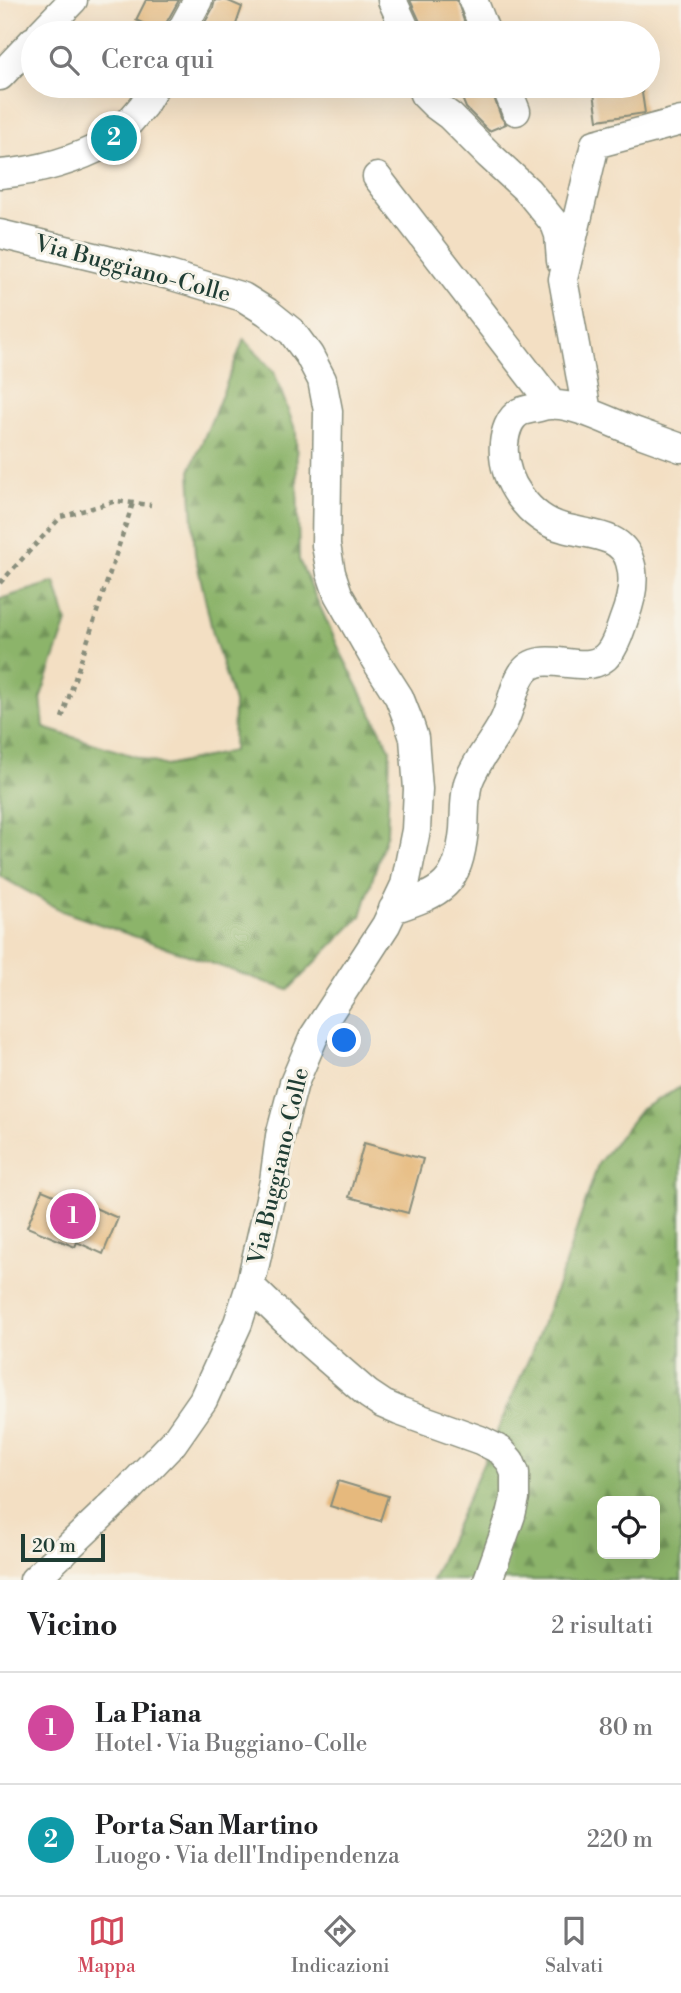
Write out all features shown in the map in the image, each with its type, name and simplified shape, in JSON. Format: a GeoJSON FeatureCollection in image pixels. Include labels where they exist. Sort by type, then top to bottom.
{"type":"FeatureCollection","features":[{"type":"Feature","properties":{"kind":"street"},"geometry":{"type":"LineString","coordinates":[[53,21],[73,0]]}},
{"type":"Feature","properties":{"kind":"street"},"geometry":{"type":"LineString","coordinates":[[187,21],[198,0]]}},
{"type":"Feature","properties":{"kind":"street"},"geometry":{"type":"LineString","coordinates":[[393,0],[402,21]]}},
{"type":"Feature","properties":{"kind":"street"},"geometry":{"type":"LineString","coordinates":[[473,0],[481,21]]}},
{"type":"Feature","properties":{"kind":"street"},"geometry":{"type":"LineString","coordinates":[[0,76],[21,54]]}},
{"type":"Feature","properties":{"kind":"street"},"geometry":{"type":"LineString","coordinates":[[0,174],[38,169],[92,152],[114,138],[148,98]]}},
{"type":"Feature","properties":{"kind":"street"},"geometry":{"type":"LineString","coordinates":[[429,98],[528,191],[555,223],[587,412]]}},
{"type":"Feature","properties":{"kind":"street"},"geometry":{"type":"LineString","coordinates":[[563,279],[595,144],[681,121]]}},
{"type":"Feature","properties":{"kind":"street"},"geometry":{"type":"LineString","coordinates":[[377,177],[552,404]]}},
{"type":"Feature","properties":{"kind":"street","name":"Via Buggiano-Colle"},"geometry":{"type":"LineString","coordinates":[[0,234],[169,275],[243,297],[292,332],[309,355],[322,380],[328,411],[326,545],[331,573],[338,594],[399,697],[414,737],[418,789],[416,830],[405,885],[386,925],[319,1028],[299,1069],[280,1136],[274,1181],[250,1286],[231,1341],[203,1400],[173,1443],[34,1580]]}},
{"type":"Feature","properties":{"kind":"street"},"geometry":{"type":"LineString","coordinates":[[393,909],[424,899],[448,882],[457,866],[464,831],[467,786],[474,768],[503,723],[522,673],[533,664],[597,663],[609,654],[633,598],[631,564],[625,549],[602,536],[562,528],[545,519],[519,497],[506,468],[503,453],[505,435],[511,421],[520,412],[552,404],[587,412],[681,448]]}},
{"type":"Feature","properties":{"kind":"street"},"geometry":{"type":"LineString","coordinates":[[250,1286],[368,1394],[399,1411],[480,1440],[500,1450],[510,1461],[515,1473],[515,1498],[488,1580]]}},
{"type":"Feature","properties":{"kind":"path"},"geometry":{"type":"LineString","coordinates":[[0,583],[61,517],[116,501],[151,505]]}},
{"type":"Feature","properties":{"kind":"path"},"geometry":{"type":"LineString","coordinates":[[62,718],[133,503]]}},
{"type":"Feature","properties":{"kind":"green space"},"geometry":{"type":"Polygon","coordinates":[[[244,339],[274,372],[296,432],[299,560],[340,651],[390,749],[387,832],[361,916],[288,990],[62,911],[0,876],[0,599],[55,582],[67,622],[41,696],[44,728],[166,766],[233,751],[234,703],[213,634],[195,554],[190,471],[244,339]]]}},
{"type":"Feature","properties":{"kind":"green space"},"geometry":{"type":"Polygon","coordinates":[[[681,1087],[681,1580],[432,1580],[530,1356],[561,1276],[598,1164],[641,1109],[681,1087]]]}},
{"type":"Feature","properties":{"kind":"building"},"geometry":{"type":"Polygon","coordinates":[[[146,0],[179,0],[167,21],[136,20],[146,0]]]}},
{"type":"Feature","properties":{"kind":"building"},"geometry":{"type":"Polygon","coordinates":[[[215,0],[226,0],[242,7],[237,21],[206,21],[215,0]]]}},
{"type":"Feature","properties":{"kind":"building"},"geometry":{"type":"Polygon","coordinates":[[[410,0],[457,0],[464,21],[420,21],[410,0]]]}},
{"type":"Feature","properties":{"kind":"building"},"geometry":{"type":"Polygon","coordinates":[[[462,98],[494,98],[506,124],[489,131],[466,108],[462,98]]]}},
{"type":"Feature","properties":{"kind":"building"},"geometry":{"type":"Polygon","coordinates":[[[595,98],[643,98],[645,113],[598,120],[595,98]]]}},
{"type":"Feature","properties":{"kind":"building"},"geometry":{"type":"Polygon","coordinates":[[[364,1143],[423,1159],[408,1213],[349,1197],[364,1143]]]}},
{"type":"Feature","properties":{"kind":"building"},"geometry":{"type":"Polygon","coordinates":[[[42,1190],[118,1218],[103,1254],[77,1242],[75,1247],[27,1227],[42,1190]]]}},
{"type":"Feature","properties":{"kind":"building"},"geometry":{"type":"Polygon","coordinates":[[[338,1481],[388,1496],[380,1521],[330,1506],[338,1481]]]}},
{"type":"Feature","properties":{"kind":"place","name":"Porta San Martino"},"geometry":{"type":"Point","coordinates":[114,138]}},
{"type":"Feature","properties":{"kind":"place","name":"La Piana"},"geometry":{"type":"Point","coordinates":[73,1216]}}]}
